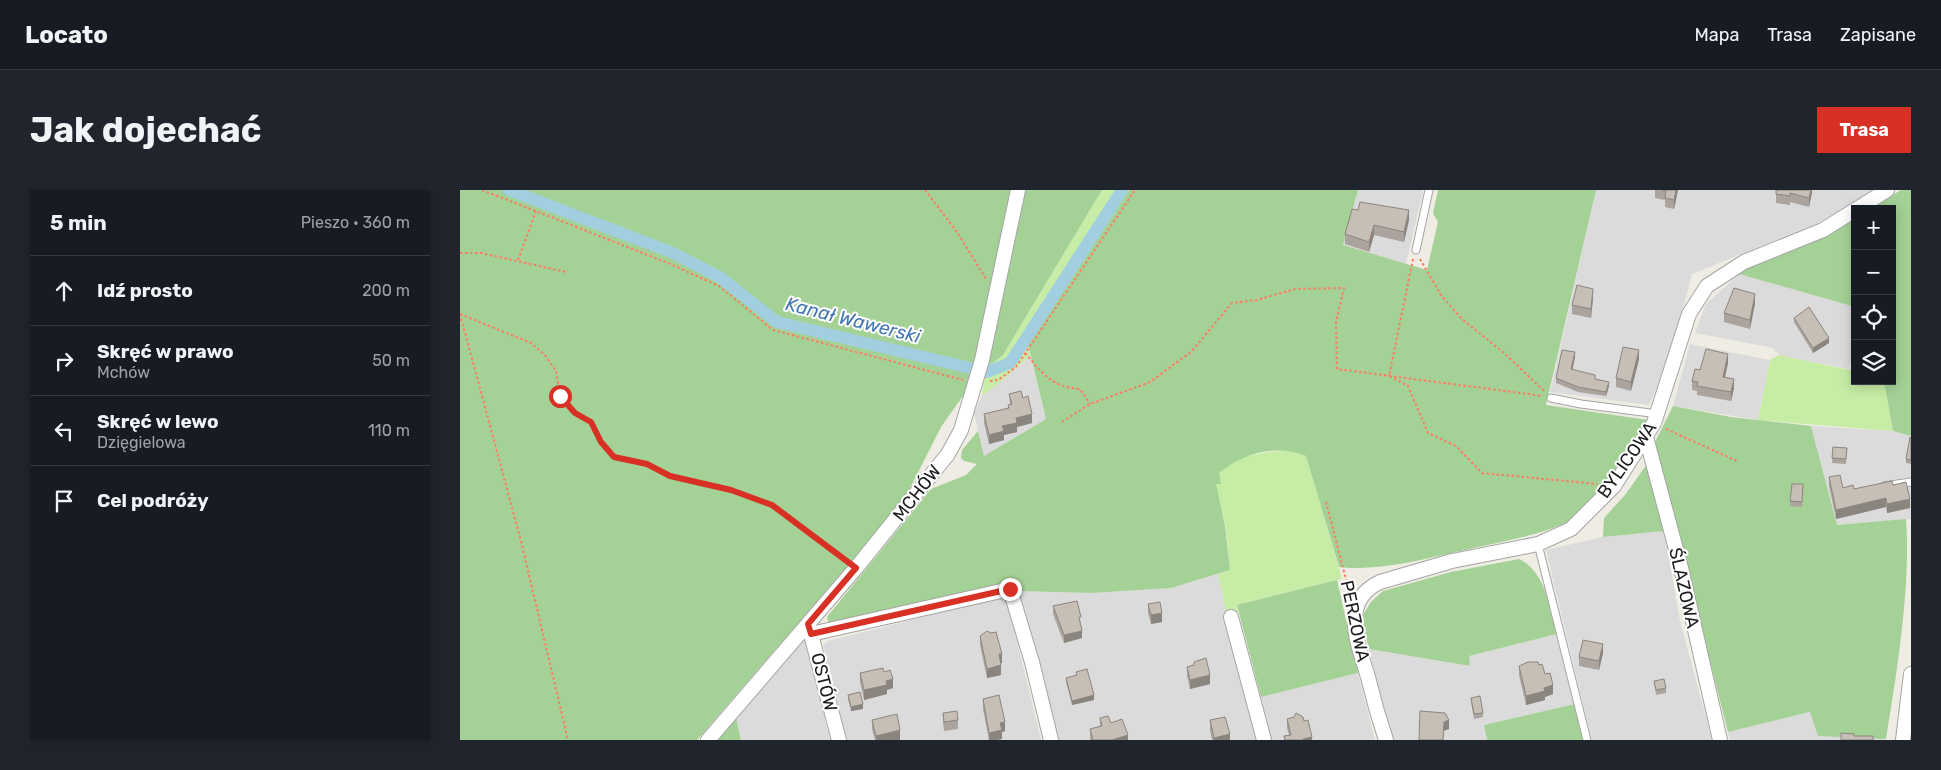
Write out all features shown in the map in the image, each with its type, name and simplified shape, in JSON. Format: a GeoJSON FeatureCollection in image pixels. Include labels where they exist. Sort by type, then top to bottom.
{"type":"FeatureCollection","features":[{"type":"Feature","properties":{"kind":"street","name":"MCHÓW"},"geometry":{"type":"LineString","coordinates":[[708,740],[809,629],[948,454],[960,430],[982,360],[1018,190]]}},
{"type":"Feature","properties":{"kind":"street","name":"BYLICOWA"},"geometry":{"type":"LineString","coordinates":[[1863,205],[1887,190]]}},
{"type":"Feature","properties":{"kind":"street","name":"BYLICOWA"},"geometry":{"type":"LineString","coordinates":[[1355,614],[1363,595],[1370,587],[1380,582],[1452,561],[1538,544],[1571,529],[1614,486],[1646,437],[1656,418],[1689,314],[1707,286],[1744,262],[1823,230],[1851,212]]}},
{"type":"Feature","properties":{"kind":"street","name":"ŚLAZOWA"},"geometry":{"type":"LineString","coordinates":[[1646,437],[1681,568],[1720,740]]}},
{"type":"Feature","properties":{"kind":"street"},"geometry":{"type":"LineString","coordinates":[[809,629],[1010,589],[1032,662],[1051,740]]}},
{"type":"Feature","properties":{"kind":"street","name":"PERZOWA"},"geometry":{"type":"LineString","coordinates":[[1355,614],[1357,643],[1386,740]]}},
{"type":"Feature","properties":{"kind":"street"},"geometry":{"type":"LineString","coordinates":[[1231,617],[1264,740]]}},
{"type":"Feature","properties":{"kind":"street","name":"OSTÓW"},"geometry":{"type":"LineString","coordinates":[[809,629],[839,740]]}},
{"type":"Feature","properties":{"kind":"street"},"geometry":{"type":"LineString","coordinates":[[1903,740],[1911,674]]}},
{"type":"Feature","properties":{"kind":"lane"},"geometry":{"type":"LineString","coordinates":[[1416,250],[1429,190]]}},
{"type":"Feature","properties":{"kind":"lane"},"geometry":{"type":"LineString","coordinates":[[1552,398],[1656,418]]}},
{"type":"Feature","properties":{"kind":"lane"},"geometry":{"type":"LineString","coordinates":[[1878,487],[1911,482]]}},
{"type":"Feature","properties":{"kind":"lane"},"geometry":{"type":"LineString","coordinates":[[1538,544],[1588,740]]}},
{"type":"Feature","properties":{"kind":"path"},"geometry":{"type":"LineString","coordinates":[[482,190],[668,263],[719,286],[773,330],[975,383],[998,380],[1016,367],[1135,190]]}},
{"type":"Feature","properties":{"kind":"path"},"geometry":{"type":"LineString","coordinates":[[925,190],[957,232],[995,294]]}},
{"type":"Feature","properties":{"kind":"path"},"geometry":{"type":"LineString","coordinates":[[518,260],[536,211]]}},
{"type":"Feature","properties":{"kind":"path"},"geometry":{"type":"LineString","coordinates":[[1389,376],[1416,250]]}},
{"type":"Feature","properties":{"kind":"path"},"geometry":{"type":"LineString","coordinates":[[1416,250],[1441,295],[1461,318],[1504,352],[1552,398]]}},
{"type":"Feature","properties":{"kind":"path"},"geometry":{"type":"LineString","coordinates":[[460,253],[481,253],[566,272]]}},
{"type":"Feature","properties":{"kind":"path"},"geometry":{"type":"LineString","coordinates":[[1062,422],[1090,404],[1150,382],[1191,352],[1232,303],[1257,300],[1295,289],[1344,288],[1336,322],[1337,369],[1552,398]]}},
{"type":"Feature","properties":{"kind":"path"},"geometry":{"type":"LineString","coordinates":[[460,314],[531,343],[545,355],[556,371],[560,396],[575,413],[591,422],[601,442],[614,457],[647,464],[670,476],[731,490],[772,505],[856,568]]}},
{"type":"Feature","properties":{"kind":"path"},"geometry":{"type":"LineString","coordinates":[[460,314],[522,541],[568,740]]}},
{"type":"Feature","properties":{"kind":"path"},"geometry":{"type":"LineString","coordinates":[[1025,353],[1045,376],[1064,388],[1080,389],[1090,404]]}},
{"type":"Feature","properties":{"kind":"path"},"geometry":{"type":"LineString","coordinates":[[1389,376],[1408,386],[1428,433],[1456,446],[1482,473],[1614,486]]}},
{"type":"Feature","properties":{"kind":"path"},"geometry":{"type":"LineString","coordinates":[[1656,418],[1737,461]]}},
{"type":"Feature","properties":{"kind":"path","name":"PERZOWA"},"geometry":{"type":"LineString","coordinates":[[1326,502],[1355,614]]}},
{"type":"Feature","properties":{"kind":"shaded area"},"geometry":{"type":"Polygon","coordinates":[[[1358,190],[1423,190],[1406,264],[1342,245],[1358,190]]]}},
{"type":"Feature","properties":{"kind":"shaded area"},"geometry":{"type":"Polygon","coordinates":[[[1596,190],[1875,190],[1820,222],[1692,274],[1670,358],[1649,405],[1550,392],[1596,190]]]}},
{"type":"Feature","properties":{"kind":"shaded area"},"geometry":{"type":"Polygon","coordinates":[[[1739,274],[1851,306],[1851,360],[1849,369],[1779,355],[1773,348],[1695,333],[1706,304],[1739,274]]]}},
{"type":"Feature","properties":{"kind":"shaded area"},"geometry":{"type":"Polygon","coordinates":[[[1690,344],[1770,360],[1758,420],[1673,406],[1690,344]]]}},
{"type":"Feature","properties":{"kind":"shaded area"},"geometry":{"type":"Polygon","coordinates":[[[1030,356],[1046,419],[984,457],[974,413],[982,396],[1030,356]]]}},
{"type":"Feature","properties":{"kind":"shaded area"},"geometry":{"type":"Polygon","coordinates":[[[1811,426],[1893,431],[1911,436],[1911,519],[1837,525],[1811,426]]]}},
{"type":"Feature","properties":{"kind":"shaded area"},"geometry":{"type":"Polygon","coordinates":[[[1664,531],[1680,621],[1712,740],[1592,740],[1546,550],[1603,537],[1664,531]]]}},
{"type":"Feature","properties":{"kind":"shaded area"},"geometry":{"type":"Polygon","coordinates":[[[1218,574],[1260,740],[1055,740],[1018,591],[1092,593],[1171,588],[1218,574]]]}},
{"type":"Feature","properties":{"kind":"shaded area"},"geometry":{"type":"Polygon","coordinates":[[[1006,596],[1041,740],[846,740],[823,645],[828,641],[1006,596]]]}},
{"type":"Feature","properties":{"kind":"shaded area"},"geometry":{"type":"Polygon","coordinates":[[[1557,634],[1575,704],[1484,725],[1487,740],[1391,740],[1369,649],[1470,666],[1468,656],[1557,634]]]}},
{"type":"Feature","properties":{"kind":"shaded area"},"geometry":{"type":"Polygon","coordinates":[[[805,639],[830,740],[741,740],[736,717],[805,639]]]}},
{"type":"Feature","properties":{"kind":"shaded area"},"geometry":{"type":"Polygon","coordinates":[[[1358,673],[1375,740],[1271,740],[1261,697],[1358,673]]]}},
{"type":"Feature","properties":{"kind":"shaded area"},"geometry":{"type":"Polygon","coordinates":[[[1810,712],[1886,740],[1730,740],[1728,732],[1810,712]]]}},
{"type":"Feature","properties":{"kind":"green space"},"geometry":{"type":"Polygon","coordinates":[[[460,190],[1012,190],[976,360],[965,393],[941,427],[903,502],[697,740],[460,740],[460,190]]]}},
{"type":"Feature","properties":{"kind":"green space"},"geometry":{"type":"Polygon","coordinates":[[[1024,190],[1102,190],[1003,355],[993,363],[986,365],[1024,190]]]}},
{"type":"Feature","properties":{"kind":"green space"},"geometry":{"type":"Polygon","coordinates":[[[1102,190],[1129,190],[1028,345],[1030,356],[982,396],[986,365],[993,363],[1003,355],[1102,190]]]}},
{"type":"Feature","properties":{"kind":"green space"},"geometry":{"type":"Polygon","coordinates":[[[1129,190],[1358,190],[1343,245],[1427,270],[1438,222],[1433,213],[1438,190],[1596,190],[1546,405],[1648,420],[1633,446],[1591,503],[1569,521],[1524,537],[1427,559],[1391,565],[1356,568],[1339,567],[1306,456],[1284,451],[1261,452],[1228,466],[1219,473],[1221,484],[1216,484],[1225,526],[1230,570],[1171,588],[1092,593],[1018,591],[1015,583],[829,625],[827,617],[931,489],[966,475],[977,464],[964,461],[961,458],[962,450],[978,431],[984,456],[1046,419],[1028,345],[1129,190]]]}},
{"type":"Feature","properties":{"kind":"green space"},"geometry":{"type":"Polygon","coordinates":[[[1901,190],[1911,190],[1911,436],[1893,431],[1885,385],[1896,385],[1896,205],[1876,205],[1901,190]]]}},
{"type":"Feature","properties":{"kind":"green space"},"geometry":{"type":"Polygon","coordinates":[[[1851,219],[1851,306],[1739,274],[1744,269],[1851,219]]]}},
{"type":"Feature","properties":{"kind":"green space"},"geometry":{"type":"Polygon","coordinates":[[[1779,355],[1851,370],[1851,385],[1885,385],[1893,431],[1758,420],[1770,360],[1779,355]]]}},
{"type":"Feature","properties":{"kind":"green space"},"geometry":{"type":"Polygon","coordinates":[[[1673,406],[1731,417],[1811,426],[1837,525],[1906,519],[1907,572],[1905,600],[1886,739],[1818,736],[1810,712],[1728,732],[1655,442],[1673,406]]]}},
{"type":"Feature","properties":{"kind":"green space"},"geometry":{"type":"Polygon","coordinates":[[[1291,450],[1306,456],[1342,579],[1237,605],[1238,613],[1227,615],[1218,574],[1230,570],[1226,530],[1216,488],[1219,473],[1226,466],[1247,456],[1291,450]]]}},
{"type":"Feature","properties":{"kind":"green space"},"geometry":{"type":"Polygon","coordinates":[[[1650,460],[1664,531],[1603,537],[1604,518],[1625,495],[1650,460]]]}},
{"type":"Feature","properties":{"kind":"green space"},"geometry":{"type":"Polygon","coordinates":[[[1519,559],[1535,572],[1541,581],[1549,602],[1557,634],[1469,656],[1470,666],[1369,649],[1361,618],[1371,602],[1383,591],[1451,572],[1519,559]]]}},
{"type":"Feature","properties":{"kind":"green space"},"geometry":{"type":"Polygon","coordinates":[[[1337,580],[1358,673],[1261,697],[1237,605],[1337,580]]]}},
{"type":"Feature","properties":{"kind":"green space"},"geometry":{"type":"Polygon","coordinates":[[[1575,704],[1583,740],[1487,740],[1484,725],[1575,704]]]}},
{"type":"Feature","properties":{"kind":"green space"},"geometry":{"type":"Polygon","coordinates":[[[736,717],[741,740],[716,740],[736,717]]]}},
{"type":"Feature","properties":{"kind":"building"},"geometry":{"type":"Polygon","coordinates":[[[1662,190],[1676,190],[1674,200],[1665,198],[1666,191],[1662,190]]]}},
{"type":"Feature","properties":{"kind":"building"},"geometry":{"type":"Polygon","coordinates":[[[1776,190],[1811,190],[1809,198],[1790,193],[1790,196],[1776,194],[1776,190]]]}},
{"type":"Feature","properties":{"kind":"building"},"geometry":{"type":"Polygon","coordinates":[[[1360,202],[1409,210],[1404,232],[1374,225],[1369,242],[1345,234],[1352,209],[1358,210],[1360,202]]]}},
{"type":"Feature","properties":{"kind":"building"},"geometry":{"type":"Polygon","coordinates":[[[1577,285],[1593,289],[1591,309],[1572,305],[1577,285]]]}},
{"type":"Feature","properties":{"kind":"building"},"geometry":{"type":"Polygon","coordinates":[[[1734,288],[1755,294],[1750,320],[1724,313],[1734,288]]]}},
{"type":"Feature","properties":{"kind":"building"},"geometry":{"type":"Polygon","coordinates":[[[1809,307],[1829,338],[1813,348],[1794,318],[1809,307]]]}},
{"type":"Feature","properties":{"kind":"building"},"geometry":{"type":"Polygon","coordinates":[[[1623,347],[1639,350],[1631,382],[1616,378],[1623,347]]]}},
{"type":"Feature","properties":{"kind":"building"},"geometry":{"type":"Polygon","coordinates":[[[1706,349],[1728,354],[1723,377],[1734,379],[1731,392],[1697,386],[1698,382],[1692,381],[1695,369],[1700,370],[1706,349]]]}},
{"type":"Feature","properties":{"kind":"building"},"geometry":{"type":"Polygon","coordinates":[[[1562,350],[1575,352],[1571,369],[1595,375],[1595,379],[1609,382],[1606,392],[1578,387],[1556,378],[1562,350]]]}},
{"type":"Feature","properties":{"kind":"building"},"geometry":{"type":"Polygon","coordinates":[[[1021,391],[1023,398],[1028,396],[1032,414],[1016,418],[1017,423],[1002,426],[1004,431],[989,435],[984,414],[1009,408],[1008,405],[1012,404],[1009,394],[1021,391]]]}},
{"type":"Feature","properties":{"kind":"building"},"geometry":{"type":"Polygon","coordinates":[[[1911,438],[1911,460],[1906,459],[1911,438]]]}},
{"type":"Feature","properties":{"kind":"building"},"geometry":{"type":"Polygon","coordinates":[[[1833,447],[1847,448],[1846,459],[1832,458],[1833,447]]]}},
{"type":"Feature","properties":{"kind":"building"},"geometry":{"type":"Polygon","coordinates":[[[1840,475],[1843,488],[1853,485],[1854,489],[1892,481],[1893,485],[1906,482],[1910,499],[1887,504],[1886,498],[1836,510],[1829,477],[1840,475]]]}},
{"type":"Feature","properties":{"kind":"building"},"geometry":{"type":"Polygon","coordinates":[[[1792,484],[1803,484],[1802,502],[1790,501],[1792,484]]]}},
{"type":"Feature","properties":{"kind":"building"},"geometry":{"type":"Polygon","coordinates":[[[1077,601],[1082,631],[1064,635],[1053,606],[1077,601]]]}},
{"type":"Feature","properties":{"kind":"building"},"geometry":{"type":"Polygon","coordinates":[[[1160,602],[1162,613],[1151,615],[1148,604],[1160,602]]]}},
{"type":"Feature","properties":{"kind":"building"},"geometry":{"type":"Polygon","coordinates":[[[987,631],[991,633],[996,632],[1002,654],[999,654],[1001,665],[987,669],[980,636],[987,631]]]}},
{"type":"Feature","properties":{"kind":"building"},"geometry":{"type":"Polygon","coordinates":[[[1583,640],[1603,644],[1599,661],[1579,657],[1583,640]]]}},
{"type":"Feature","properties":{"kind":"building"},"geometry":{"type":"Polygon","coordinates":[[[1206,658],[1210,675],[1190,680],[1187,667],[1194,665],[1194,662],[1206,658]]]}},
{"type":"Feature","properties":{"kind":"building"},"geometry":{"type":"Polygon","coordinates":[[[1528,662],[1542,664],[1545,674],[1550,673],[1553,685],[1544,688],[1545,691],[1526,696],[1519,666],[1528,662]]]}},
{"type":"Feature","properties":{"kind":"building"},"geometry":{"type":"Polygon","coordinates":[[[883,668],[884,672],[890,670],[893,679],[886,681],[887,685],[864,690],[860,673],[883,668]]]}},
{"type":"Feature","properties":{"kind":"building"},"geometry":{"type":"Polygon","coordinates":[[[1087,669],[1094,695],[1072,701],[1066,678],[1077,675],[1076,672],[1087,669]]]}},
{"type":"Feature","properties":{"kind":"building"},"geometry":{"type":"Polygon","coordinates":[[[1664,679],[1666,688],[1656,690],[1654,681],[1664,679]]]}},
{"type":"Feature","properties":{"kind":"building"},"geometry":{"type":"Polygon","coordinates":[[[860,692],[863,704],[851,707],[848,695],[860,692]]]}},
{"type":"Feature","properties":{"kind":"building"},"geometry":{"type":"Polygon","coordinates":[[[999,695],[1005,722],[1000,723],[1002,730],[989,733],[983,699],[999,695]]]}},
{"type":"Feature","properties":{"kind":"building"},"geometry":{"type":"Polygon","coordinates":[[[1480,696],[1483,713],[1474,714],[1471,698],[1480,696]]]}},
{"type":"Feature","properties":{"kind":"building"},"geometry":{"type":"Polygon","coordinates":[[[957,711],[958,720],[944,722],[943,713],[957,711]]]}},
{"type":"Feature","properties":{"kind":"building"},"geometry":{"type":"Polygon","coordinates":[[[1420,711],[1445,713],[1449,720],[1444,722],[1443,740],[1419,740],[1420,711]]]}},
{"type":"Feature","properties":{"kind":"building"},"geometry":{"type":"Polygon","coordinates":[[[1296,713],[1303,717],[1304,721],[1308,720],[1312,737],[1303,740],[1285,740],[1284,736],[1291,735],[1287,719],[1294,717],[1296,713]]]}},
{"type":"Feature","properties":{"kind":"building"},"geometry":{"type":"Polygon","coordinates":[[[897,714],[900,730],[876,736],[872,720],[897,714]]]}},
{"type":"Feature","properties":{"kind":"building"},"geometry":{"type":"Polygon","coordinates":[[[1108,716],[1111,723],[1122,719],[1128,735],[1112,740],[1093,740],[1090,729],[1102,726],[1100,718],[1108,716]]]}},
{"type":"Feature","properties":{"kind":"building"},"geometry":{"type":"Polygon","coordinates":[[[1225,717],[1230,734],[1214,738],[1210,720],[1225,717]]]}},
{"type":"Feature","properties":{"kind":"building"},"geometry":{"type":"Polygon","coordinates":[[[1841,733],[1854,734],[1854,736],[1873,736],[1873,740],[1841,740],[1841,733]]]}},
{"type":"Feature","properties":{"kind":"waterway","name":"Kanał Wawerski"},"geometry":{"type":"LineString","coordinates":[[509,190],[671,252],[721,278],[777,322],[987,372],[1010,363],[1122,190]]}},
{"type":"Feature","properties":{"kind":"route"},"geometry":{"type":"LineString","coordinates":[[560,396],[575,413],[591,422],[601,442],[614,457],[647,464],[670,476],[731,490],[772,505],[856,568],[808,624],[811,634],[1010,589]]}}]}
